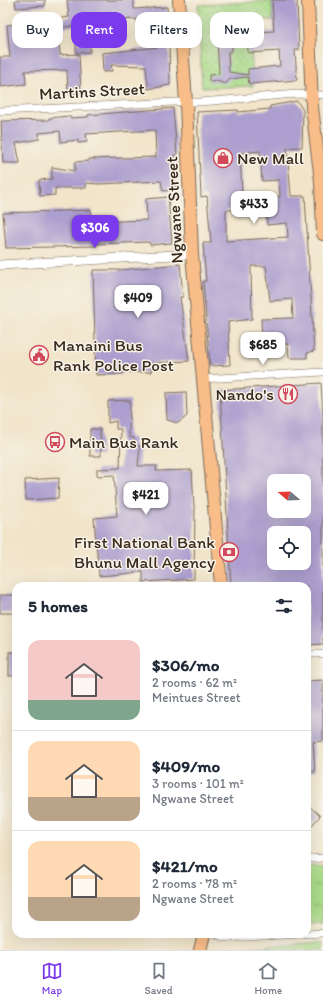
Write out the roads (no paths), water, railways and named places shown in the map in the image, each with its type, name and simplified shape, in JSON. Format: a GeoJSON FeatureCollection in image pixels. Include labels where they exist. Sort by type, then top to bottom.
{"type":"FeatureCollection","features":[{"type":"Feature","properties":{"kind":"main road","name":"Ngwane Street"},"geometry":{"type":"LineString","coordinates":[[179,0],[186,102],[192,254],[221,582]]}},
{"type":"Feature","properties":{"kind":"main road"},"geometry":{"type":"LineString","coordinates":[[308,0],[318,95],[312,107],[321,182],[323,234]]}},
{"type":"Feature","properties":{"kind":"main road"},"geometry":{"type":"LineString","coordinates":[[200,950],[203,938]]}},
{"type":"Feature","properties":{"kind":"street","name":"Martins Street"},"geometry":{"type":"LineString","coordinates":[[0,111],[200,102],[297,94],[318,95]]}},
{"type":"Feature","properties":{"kind":"street"},"geometry":{"type":"LineString","coordinates":[[0,265],[192,254]]}},
{"type":"Feature","properties":{"kind":"street"},"geometry":{"type":"LineString","coordinates":[[204,379],[323,372]]}},
{"type":"Feature","properties":{"kind":"street"},"geometry":{"type":"LineString","coordinates":[[311,654],[323,654]]}},
{"type":"Feature","properties":{"kind":"street"},"geometry":{"type":"LineString","coordinates":[[311,859],[323,858]]}},
{"type":"Feature","properties":{"kind":"street"},"geometry":{"type":"LineString","coordinates":[[311,934],[323,933]]}},
{"type":"Feature","properties":{"kind":"place","name":"New Mall"},"geometry":{"type":"Point","coordinates":[223,158]}},
{"type":"Feature","properties":{"kind":"place","name":"Manaini Bus Rank Police Post"},"geometry":{"type":"Point","coordinates":[39,355]}},
{"type":"Feature","properties":{"kind":"place","name":"Nando's"},"geometry":{"type":"Point","coordinates":[288,394]}},
{"type":"Feature","properties":{"kind":"place","name":"Main Bus Rank"},"geometry":{"type":"Point","coordinates":[55,442]}},
{"type":"Feature","properties":{"kind":"place","name":"First National Bank Bhunu Mall Agency"},"geometry":{"type":"Point","coordinates":[229,552]}}]}
